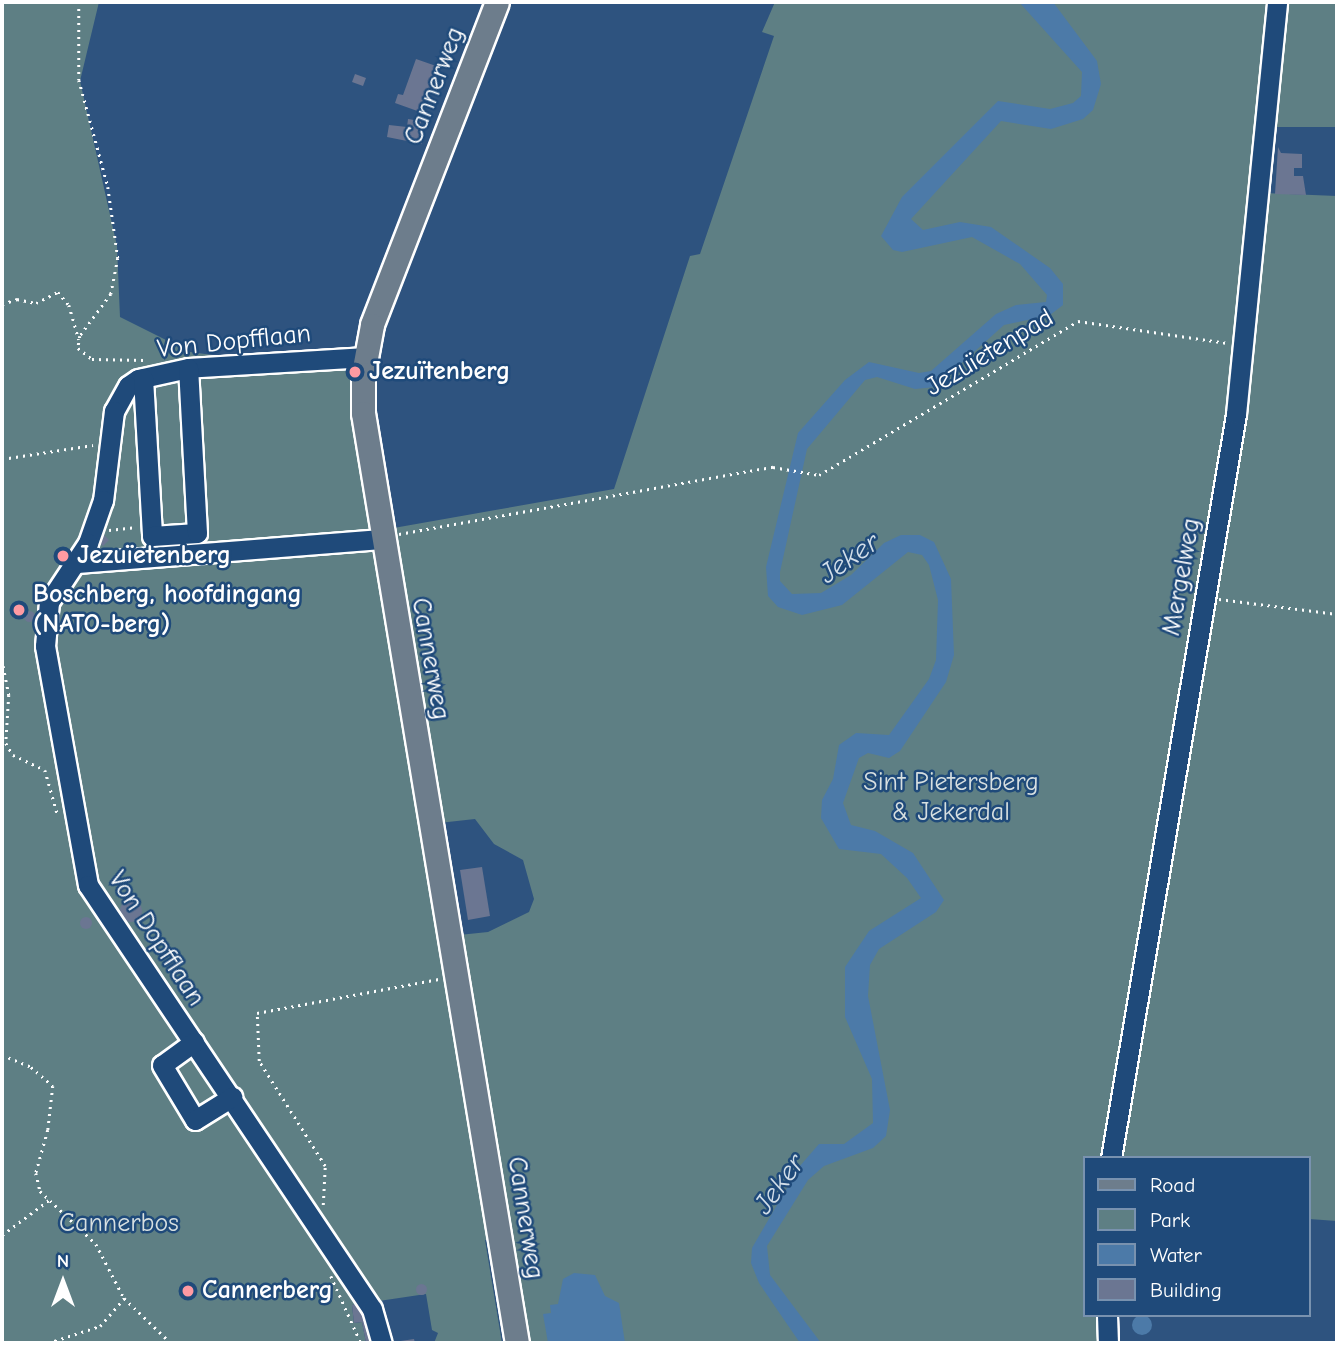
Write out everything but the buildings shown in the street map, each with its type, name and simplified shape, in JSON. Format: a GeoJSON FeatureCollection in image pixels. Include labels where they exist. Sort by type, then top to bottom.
{"type":"FeatureCollection","features":[{"type":"Feature","properties":{"kind":"main road","name":"Cannerweg"},"geometry":{"type":"LineString","coordinates":[[497,2],[380,303],[366,358],[363,425],[517,1343]]}},
{"type":"Feature","properties":{"kind":"street","name":"Mergelweg"},"geometry":{"type":"LineString","coordinates":[[1111,1156],[1244,346],[1277,2]]}},
{"type":"Feature","properties":{"kind":"street","name":"Von Dopfflaan"},"geometry":{"type":"LineString","coordinates":[[366,358],[188,368],[143,378],[121,395],[110,444],[103,500],[78,563],[48,602],[45,646],[68,757],[84,875],[92,894],[232,1097],[378,1321],[382,1343]]}},
{"type":"Feature","properties":{"kind":"street"},"geometry":{"type":"LineString","coordinates":[[143,378],[152,536],[197,533],[188,368]]}},
{"type":"Feature","properties":{"kind":"street"},"geometry":{"type":"LineString","coordinates":[[78,563],[381,539]]}},
{"type":"Feature","properties":{"kind":"street"},"geometry":{"type":"LineString","coordinates":[[194,1042],[162,1065],[195,1120],[232,1097]]}},
{"type":"Feature","properties":{"kind":"street"},"geometry":{"type":"LineString","coordinates":[[1107,1317],[1108,1343]]}},
{"type":"Feature","properties":{"kind":"path"},"geometry":{"type":"LineString","coordinates":[[79,2],[79,80],[108,187],[118,257],[111,294],[79,340]]}},
{"type":"Feature","properties":{"kind":"path"},"geometry":{"type":"LineString","coordinates":[[2,304],[17,299],[36,303],[58,292],[69,305],[80,351],[92,359],[133,359]]}},
{"type":"Feature","properties":{"kind":"path","name":"Jezuïetenpad"},"geometry":{"type":"LineString","coordinates":[[381,539],[773,467],[819,475],[1078,321],[1244,346]]}},
{"type":"Feature","properties":{"kind":"path"},"geometry":{"type":"LineString","coordinates":[[2,446],[2,459],[110,444]]}},
{"type":"Feature","properties":{"kind":"path"},"geometry":{"type":"LineString","coordinates":[[113,528],[133,527]]}},
{"type":"Feature","properties":{"kind":"path"},"geometry":{"type":"LineString","coordinates":[[1205,597],[1337,614]]}},
{"type":"Feature","properties":{"kind":"path"},"geometry":{"type":"LineString","coordinates":[[2,659],[9,695],[6,743],[13,755],[45,771],[58,817]]}},
{"type":"Feature","properties":{"kind":"path"},"geometry":{"type":"LineString","coordinates":[[313,1222],[321,1213],[325,1166],[259,1061],[257,1013],[456,976]]}},
{"type":"Feature","properties":{"kind":"path"},"geometry":{"type":"LineString","coordinates":[[2,1055],[37,1071],[53,1086],[48,1130],[36,1173],[40,1191],[96,1244],[124,1298],[170,1343]]}},
{"type":"Feature","properties":{"kind":"path"},"geometry":{"type":"LineString","coordinates":[[2,1235],[49,1200]]}},
{"type":"Feature","properties":{"kind":"path"},"geometry":{"type":"LineString","coordinates":[[343,1268],[328,1277],[361,1343]]}},
{"type":"Feature","properties":{"kind":"path"},"geometry":{"type":"LineString","coordinates":[[48,1343],[100,1326],[124,1298]]}},
{"type":"Feature","properties":{"kind":"green space","name":"Sint Pietersberg & Jekerdal"},"geometry":{"type":"Polygon","coordinates":[[[2,2],[99,2],[80,81],[117,246],[120,317],[190,352],[228,357],[356,351],[370,384],[388,529],[614,489],[690,256],[700,254],[774,36],[762,32],[775,2],[1337,2],[1337,127],[1275,127],[1266,193],[1337,196],[1337,1221],[1311,1219],[1311,1156],[1084,1156],[1084,1317],[1117,1317],[1115,1343],[507,1343],[489,1239],[485,1240],[502,1343],[434,1343],[438,1333],[432,1330],[426,1294],[352,1305],[354,1323],[362,1322],[366,1343],[2,1343],[2,2]],[[475,819],[439,823],[459,935],[488,932],[529,912],[534,899],[523,860],[494,844],[475,819]]]}},
{"type":"Feature","properties":{"kind":"water"},"geometry":{"type":"Polygon","coordinates":[[[1019,2],[1053,2],[1097,61],[1101,84],[1093,110],[1083,119],[1051,129],[1001,121],[911,219],[923,230],[960,222],[991,227],[1050,268],[1063,284],[1063,305],[1050,315],[1004,325],[935,387],[915,389],[877,377],[865,380],[807,449],[780,572],[780,581],[792,594],[821,593],[851,575],[884,543],[901,535],[920,535],[934,542],[951,579],[954,655],[946,682],[900,751],[889,758],[868,753],[859,758],[843,803],[851,825],[875,831],[913,853],[944,900],[936,912],[879,949],[870,965],[868,996],[890,1110],[886,1136],[873,1148],[824,1166],[808,1180],[767,1246],[770,1275],[821,1343],[800,1343],[759,1283],[751,1263],[752,1248],[799,1167],[819,1144],[844,1144],[873,1123],[872,1079],[845,1017],[845,967],[869,931],[921,898],[907,878],[881,854],[839,849],[821,818],[822,800],[833,779],[839,745],[856,733],[889,735],[929,679],[936,660],[938,600],[929,565],[922,555],[908,552],[842,605],[802,615],[778,607],[768,596],[766,567],[798,433],[845,380],[869,362],[919,373],[931,371],[996,314],[1016,305],[1046,302],[1047,295],[1020,264],[972,237],[902,252],[893,250],[881,236],[902,197],[998,101],[1050,109],[1073,103],[1081,96],[1082,72],[1019,2]]]}},
{"type":"Feature","properties":{"kind":"water"},"geometry":{"type":"Polygon","coordinates":[[[574,1273],[595,1275],[605,1296],[619,1303],[625,1343],[548,1343],[543,1314],[551,1313],[550,1305],[558,1304],[563,1279],[574,1273]]]}},
{"type":"Feature","properties":{"kind":"water"},"geometry":{"type":"Polygon","coordinates":[[[1136,1317],[1148,1317],[1151,1321],[1151,1329],[1146,1334],[1138,1334],[1133,1329],[1133,1321],[1136,1317]]]}},
{"type":"Feature","properties":{"kind":"place","name":"Jezuïtenberg"},"geometry":{"type":"Point","coordinates":[355,372]}},
{"type":"Feature","properties":{"kind":"place","name":"Jezuïetenberg"},"geometry":{"type":"Point","coordinates":[63,556]}},
{"type":"Feature","properties":{"kind":"place","name":"Boschberg, hoofdingang (NATO-berg)"},"geometry":{"type":"Point","coordinates":[19,610]}},
{"type":"Feature","properties":{"kind":"place","name":"Cannerberg"},"geometry":{"type":"Point","coordinates":[188,1291]}},
{"type":"Feature","properties":{"kind":"water label","name":"Jeker"},"geometry":{"type":"Point","coordinates":[849,558]}},
{"type":"Feature","properties":{"kind":"water label","name":"Jeker"},"geometry":{"type":"Point","coordinates":[779,1184]}},
{"type":"Feature","properties":{"kind":"park label","name":"Cannerbos"},"geometry":{"type":"Point","coordinates":[119,1224]}}]}
